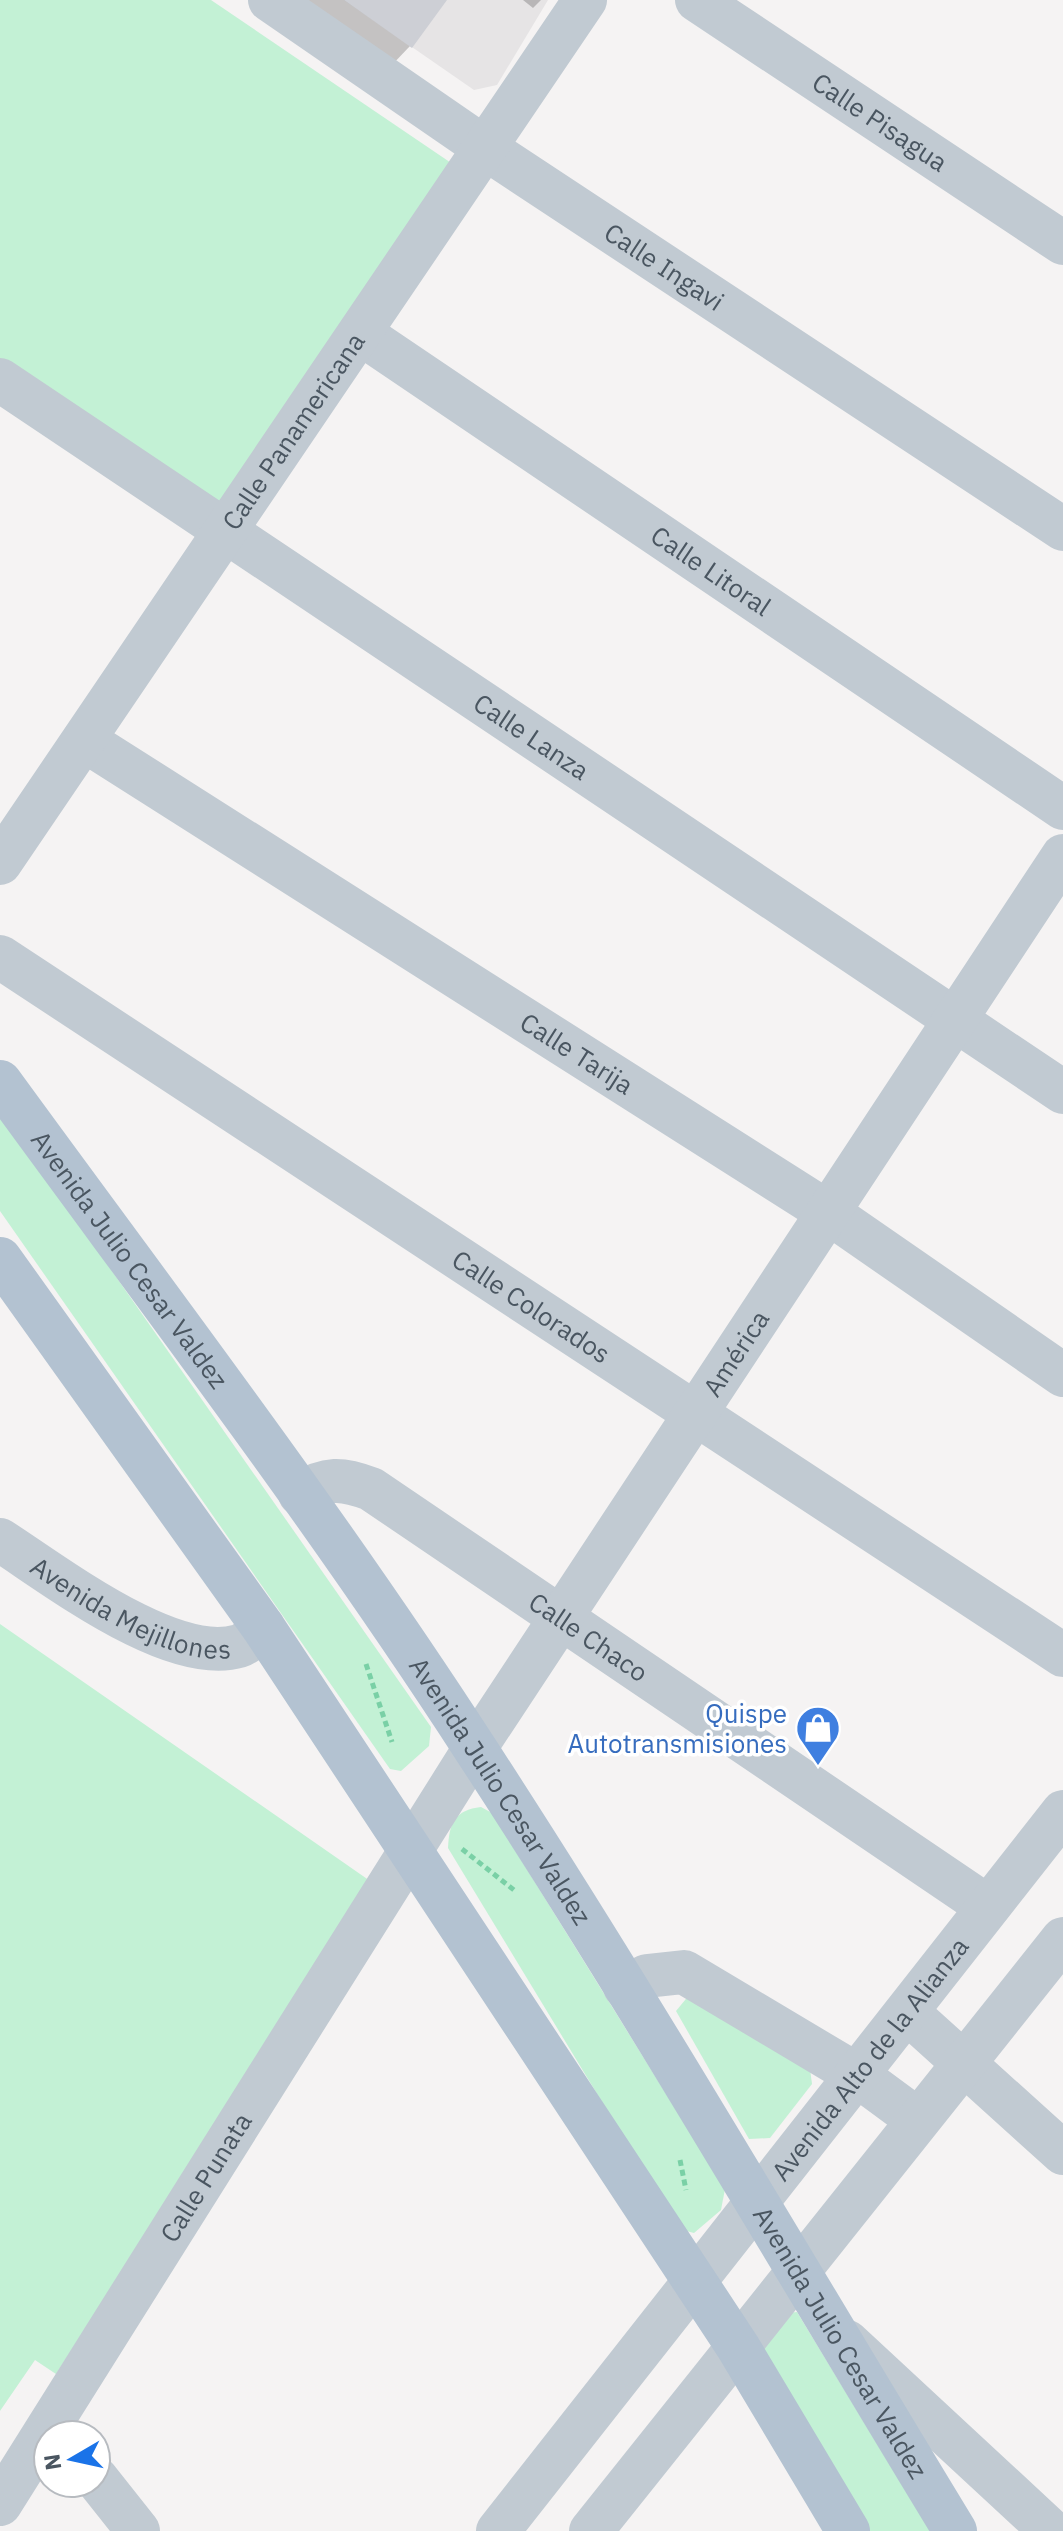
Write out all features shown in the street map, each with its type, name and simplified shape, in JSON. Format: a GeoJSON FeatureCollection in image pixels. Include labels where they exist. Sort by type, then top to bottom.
{"type":"FeatureCollection","features":[{"type":"Feature","properties":{"kind":"main road","name":"Avenida Julio Cesar Valdez"},"geometry":{"type":"LineString","coordinates":[[0,1082],[300,1494],[475,1748],[758,2201],[955,2531]]}},
{"type":"Feature","properties":{"kind":"main road"},"geometry":{"type":"LineString","coordinates":[[0,1259],[263,1627],[738,2347],[848,2531]]}},
{"type":"Feature","properties":{"kind":"street","name":"Calle Ingavi"},"geometry":{"type":"LineString","coordinates":[[270,0],[485,148],[1063,529]]}},
{"type":"Feature","properties":{"kind":"street","name":"Calle Panamericana"},"geometry":{"type":"LineString","coordinates":[[0,863],[585,0]]}},
{"type":"Feature","properties":{"kind":"street","name":"Calle Pisagua"},"geometry":{"type":"LineString","coordinates":[[697,0],[1063,243]]}},
{"type":"Feature","properties":{"kind":"street","name":"Calle Litoral"},"geometry":{"type":"LineString","coordinates":[[360,333],[1063,808]]}},
{"type":"Feature","properties":{"kind":"street","name":"Calle Lanza"},"geometry":{"type":"LineString","coordinates":[[0,380],[1063,1092]]}},
{"type":"Feature","properties":{"kind":"street","name":"Calle Tarija"},"geometry":{"type":"LineString","coordinates":[[84,740],[829,1213],[1063,1375]]}},
{"type":"Feature","properties":{"kind":"street","name":"América"},"geometry":{"type":"LineString","coordinates":[[412,1853],[475,1748],[562,1621],[953,1019],[1063,856]]}},
{"type":"Feature","properties":{"kind":"street","name":"Calle Colorados"},"geometry":{"type":"LineString","coordinates":[[0,957],[1063,1655]]}},
{"type":"Feature","properties":{"kind":"street","name":"Calle Chaco"},"geometry":{"type":"LineString","coordinates":[[300,1494],[325,1480],[345,1479],[371,1489],[988,1907]]}},
{"type":"Feature","properties":{"kind":"street","name":"Avenida Mejillones"},"geometry":{"type":"LineString","coordinates":[[0,1540],[127,1622],[184,1644],[215,1650],[242,1645],[263,1627]]}},
{"type":"Feature","properties":{"kind":"street","name":"Avenida Alto de la Alianza"},"geometry":{"type":"LineString","coordinates":[[498,2531],[1063,1812]]}},
{"type":"Feature","properties":{"kind":"street","name":"Calle Punata"},"geometry":{"type":"LineString","coordinates":[[56,2419],[412,1853]]}},
{"type":"Feature","properties":{"kind":"street"},"geometry":{"type":"LineString","coordinates":[[591,2531],[1063,1939]]}},
{"type":"Feature","properties":{"kind":"street"},"geometry":{"type":"LineString","coordinates":[[625,1987],[647,1976],[684,1972],[857,2075],[918,2120]]}},
{"type":"Feature","properties":{"kind":"street"},"geometry":{"type":"LineString","coordinates":[[907,2012],[1063,2153]]}},
{"type":"Feature","properties":{"kind":"street"},"geometry":{"type":"LineString","coordinates":[[831,2327],[1051,2531]]}},
{"type":"Feature","properties":{"kind":"street","name":"Calle Punata"},"geometry":{"type":"LineString","coordinates":[[0,2504],[32,2456]]}},
{"type":"Feature","properties":{"kind":"street"},"geometry":{"type":"LineString","coordinates":[[112,2498],[138,2531]]}},
{"type":"Feature","properties":{"kind":"shaded area"},"geometry":{"type":"Polygon","coordinates":[[[344,0],[548,0],[497,85],[474,90],[344,0]]]}},
{"type":"Feature","properties":{"kind":"green space"},"geometry":{"type":"Polygon","coordinates":[[[0,0],[211,0],[460,169],[227,515],[0,360],[0,0]]]}},
{"type":"Feature","properties":{"kind":"green space"},"geometry":{"type":"Polygon","coordinates":[[[0,1111],[431,1727],[429,1746],[401,1771],[390,1769],[0,1211],[0,1111]]]}},
{"type":"Feature","properties":{"kind":"green space"},"geometry":{"type":"Polygon","coordinates":[[[0,1624],[373,1883],[56,2374],[35,2360],[0,2411],[0,1624]]]}},
{"type":"Feature","properties":{"kind":"green space"},"geometry":{"type":"Polygon","coordinates":[[[481,1807],[492,1813],[725,2189],[721,2210],[694,2233],[679,2229],[448,1848],[455,1819],[465,1811],[481,1807]]]}},
{"type":"Feature","properties":{"kind":"green space"},"geometry":{"type":"Polygon","coordinates":[[[690,1994],[810,2069],[812,2084],[770,2138],[749,2139],[676,2011],[690,1994]]]}},
{"type":"Feature","properties":{"kind":"green space"},"geometry":{"type":"Polygon","coordinates":[[[797,2312],[930,2531],[865,2531],[759,2345],[780,2314],[797,2312]]]}},
{"type":"Feature","properties":{"kind":"building"},"geometry":{"type":"Polygon","coordinates":[[[344,0],[447,0],[412,48],[344,0]]]}},
{"type":"Feature","properties":{"kind":"place","name":"Quispe Autotransmisiones"},"geometry":{"type":"Point","coordinates":[818,1767]}}]}
